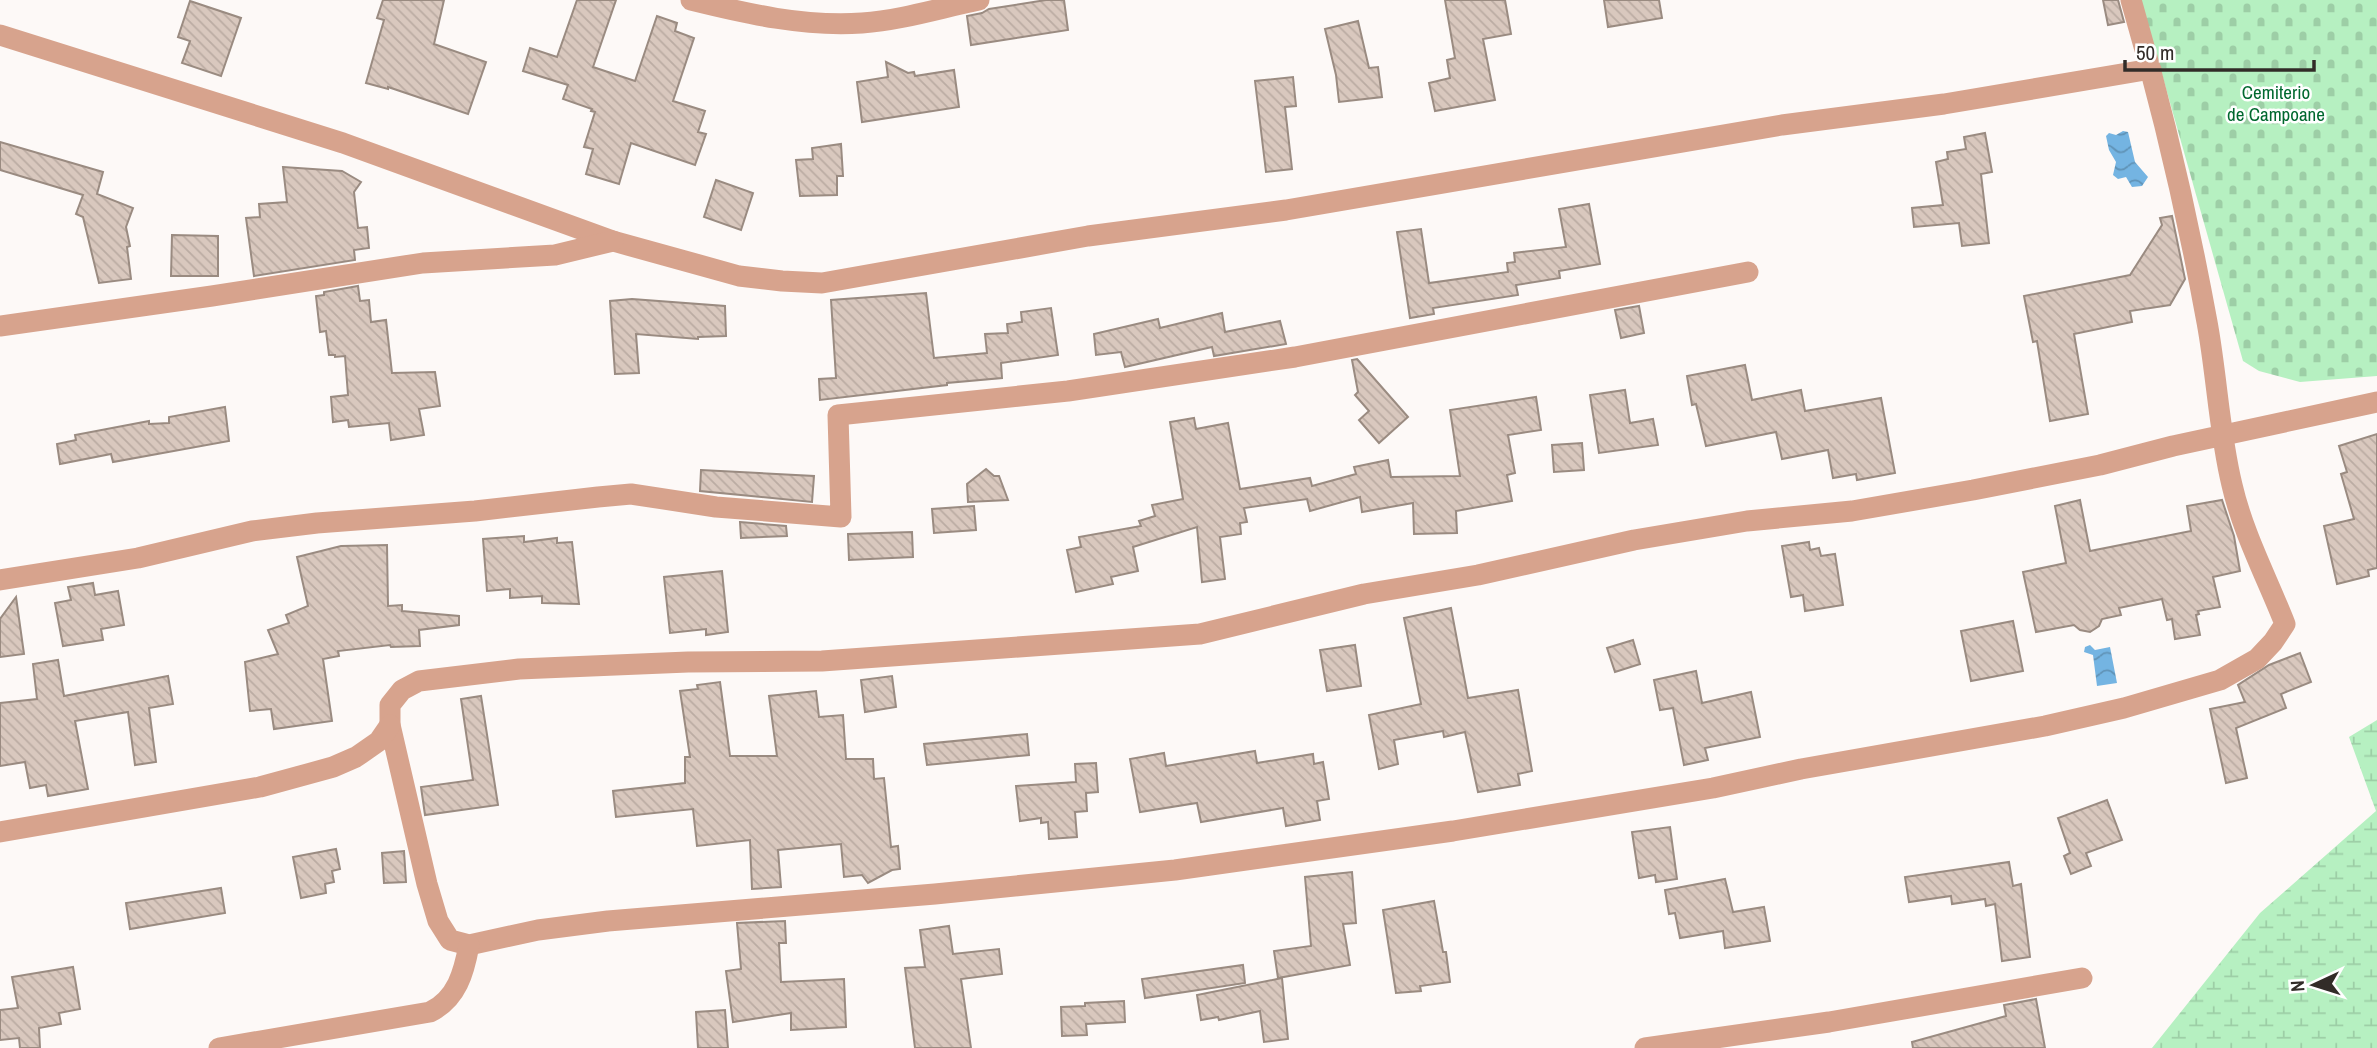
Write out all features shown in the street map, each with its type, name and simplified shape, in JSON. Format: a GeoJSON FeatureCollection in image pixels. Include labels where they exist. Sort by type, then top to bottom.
{"type":"FeatureCollection","features":[{"type":"Feature","properties":{"kind":"street"},"geometry":{"type":"LineString","coordinates":[[691,0],[754,16],[794,21],[862,23],[905,18],[979,0]]}},
{"type":"Feature","properties":{"kind":"street"},"geometry":{"type":"LineString","coordinates":[[2132,0],[2178,179],[2207,324],[2223,436],[2232,485],[2246,534],[2285,624],[2257,659],[2220,680],[2045,726],[1801,769],[1713,788],[1453,831],[1175,870],[935,894],[608,921],[538,930],[469,945],[450,940],[438,922],[390,724],[390,705],[402,690],[419,681],[519,669],[688,662],[822,661],[1200,634],[1364,594],[1479,575],[1634,540],[1747,521],[1852,511],[2101,465],[2223,436],[2377,402]]}},
{"type":"Feature","properties":{"kind":"street"},"geometry":{"type":"LineString","coordinates":[[0,35],[343,143],[613,241],[739,275],[822,283],[1088,236],[1286,210],[1782,125],[1944,104],[2151,69]]}},
{"type":"Feature","properties":{"kind":"street"},"geometry":{"type":"LineString","coordinates":[[0,326],[423,263],[555,255],[613,241]]}},
{"type":"Feature","properties":{"kind":"street"},"geometry":{"type":"LineString","coordinates":[[0,580],[138,558],[252,531],[317,523],[475,512],[631,494],[716,507],[841,517],[838,415],[1068,391],[1295,357],[1748,272]]}},
{"type":"Feature","properties":{"kind":"street"},"geometry":{"type":"LineString","coordinates":[[0,832],[260,787],[333,767],[356,757],[379,741],[390,724]]}},
{"type":"Feature","properties":{"kind":"street"},"geometry":{"type":"LineString","coordinates":[[219,1048],[430,1012],[440,1007],[463,974],[469,945]]}},
{"type":"Feature","properties":{"kind":"street"},"geometry":{"type":"LineString","coordinates":[[1644,1048],[1829,1022],[2082,978]]}},
{"type":"Feature","properties":{"kind":"green space","name":"Cemiterio de Campoane"},"geometry":{"type":"Polygon","coordinates":[[[2141,0],[2377,0],[2377,376],[2300,382],[2259,371],[2243,361],[2141,0]]]}},
{"type":"Feature","properties":{"kind":"green space"},"geometry":{"type":"Polygon","coordinates":[[[2377,720],[2377,1048],[2152,1048],[2260,913],[2376,811],[2349,737],[2377,720]]]}},
{"type":"Feature","properties":{"kind":"water"},"geometry":{"type":"Polygon","coordinates":[[[2128,132],[2135,162],[2148,177],[2142,186],[2132,187],[2126,177],[2118,179],[2113,175],[2116,162],[2109,150],[2106,136],[2128,132]]]}},
{"type":"Feature","properties":{"kind":"water"},"geometry":{"type":"Polygon","coordinates":[[[2090,645],[2095,650],[2110,647],[2117,683],[2097,686],[2093,655],[2084,652],[2085,647],[2090,645]]]}},
{"type":"Feature","properties":{"kind":"building"},"geometry":{"type":"Polygon","coordinates":[[[383,0],[444,0],[434,44],[486,62],[468,114],[388,87],[366,83],[384,20],[377,18],[383,0]]]}},
{"type":"Feature","properties":{"kind":"building"},"geometry":{"type":"Polygon","coordinates":[[[577,0],[616,0],[593,67],[635,81],[657,16],[677,23],[675,31],[694,38],[673,101],[705,111],[698,132],[706,134],[695,165],[631,143],[619,184],[586,174],[593,149],[584,147],[595,112],[563,99],[568,85],[523,71],[530,48],[557,57],[577,0]]]}},
{"type":"Feature","properties":{"kind":"building"},"geometry":{"type":"Polygon","coordinates":[[[1046,0],[1064,0],[1068,30],[971,45],[967,16],[989,9],[1046,0]]]}},
{"type":"Feature","properties":{"kind":"building"},"geometry":{"type":"Polygon","coordinates":[[[1445,0],[1505,0],[1511,34],[1483,39],[1495,100],[1435,111],[1429,83],[1450,78],[1447,60],[1455,58],[1445,0]]]}},
{"type":"Feature","properties":{"kind":"building"},"geometry":{"type":"Polygon","coordinates":[[[1604,0],[1659,0],[1662,18],[1608,27],[1604,0]]]}},
{"type":"Feature","properties":{"kind":"building"},"geometry":{"type":"Polygon","coordinates":[[[2103,0],[2118,0],[2124,22],[2108,25],[2103,0]]]}},
{"type":"Feature","properties":{"kind":"building"},"geometry":{"type":"Polygon","coordinates":[[[190,1],[241,18],[221,76],[182,63],[190,41],[178,37],[190,1]]]}},
{"type":"Feature","properties":{"kind":"building"},"geometry":{"type":"Polygon","coordinates":[[[1358,21],[1369,68],[1378,67],[1382,97],[1339,102],[1336,75],[1325,29],[1358,21]]]}},
{"type":"Feature","properties":{"kind":"building"},"geometry":{"type":"Polygon","coordinates":[[[886,62],[908,73],[914,72],[915,76],[954,70],[959,107],[862,122],[857,82],[888,77],[886,62]]]}},
{"type":"Feature","properties":{"kind":"building"},"geometry":{"type":"Polygon","coordinates":[[[1293,77],[1296,106],[1285,107],[1292,169],[1266,172],[1255,81],[1293,77]]]}},
{"type":"Feature","properties":{"kind":"building"},"geometry":{"type":"Polygon","coordinates":[[[1985,133],[1992,172],[1981,174],[1989,243],[1962,246],[1959,223],[1914,227],[1912,208],[1943,205],[1936,162],[1948,159],[1947,152],[1966,149],[1964,137],[1985,133]]]}},
{"type":"Feature","properties":{"kind":"building"},"geometry":{"type":"Polygon","coordinates":[[[0,142],[103,172],[97,194],[133,208],[126,227],[130,246],[127,247],[131,279],[99,283],[83,217],[76,214],[83,195],[0,170],[0,142]]]}},
{"type":"Feature","properties":{"kind":"building"},"geometry":{"type":"Polygon","coordinates":[[[841,144],[843,176],[837,176],[837,195],[800,196],[796,160],[813,159],[812,148],[841,144]]]}},
{"type":"Feature","properties":{"kind":"building"},"geometry":{"type":"Polygon","coordinates":[[[283,167],[342,171],[361,182],[354,192],[358,228],[367,227],[369,248],[354,250],[355,260],[254,276],[246,218],[260,217],[259,204],[287,202],[283,167]]]}},
{"type":"Feature","properties":{"kind":"building"},"geometry":{"type":"Polygon","coordinates":[[[716,180],[753,193],[741,230],[704,217],[716,180]]]}},
{"type":"Feature","properties":{"kind":"building"},"geometry":{"type":"Polygon","coordinates":[[[1589,204],[1600,264],[1559,271],[1560,278],[1516,285],[1518,295],[1433,308],[1434,314],[1410,318],[1397,232],[1421,229],[1429,283],[1508,272],[1507,263],[1515,262],[1514,253],[1566,247],[1559,209],[1589,204]]]}},
{"type":"Feature","properties":{"kind":"building"},"geometry":{"type":"Polygon","coordinates":[[[2172,216],[2185,279],[2170,305],[2130,311],[2132,322],[2074,334],[2088,414],[2050,421],[2037,341],[2033,342],[2024,296],[2130,275],[2162,225],[2160,218],[2172,216]]]}},
{"type":"Feature","properties":{"kind":"building"},"geometry":{"type":"Polygon","coordinates":[[[172,235],[218,236],[218,276],[171,276],[172,235]]]}},
{"type":"Feature","properties":{"kind":"building"},"geometry":{"type":"Polygon","coordinates":[[[358,286],[360,301],[369,300],[371,322],[386,320],[392,373],[435,372],[440,406],[419,409],[424,435],[391,440],[389,423],[349,427],[348,420],[333,422],[331,397],[348,395],[345,356],[329,355],[326,331],[320,332],[316,296],[358,286]]]}},
{"type":"Feature","properties":{"kind":"building"},"geometry":{"type":"Polygon","coordinates":[[[926,293],[934,358],[987,353],[985,334],[1008,333],[1007,324],[1022,322],[1021,312],[1051,308],[1058,355],[1001,363],[1002,378],[820,400],[819,379],[836,378],[831,300],[926,293]]]}},
{"type":"Feature","properties":{"kind":"building"},"geometry":{"type":"Polygon","coordinates":[[[632,299],[725,306],[726,336],[698,339],[636,334],[639,373],[615,374],[610,301],[632,299]]]}},
{"type":"Feature","properties":{"kind":"building"},"geometry":{"type":"Polygon","coordinates":[[[1639,306],[1644,333],[1621,338],[1615,310],[1639,306]]]}},
{"type":"Feature","properties":{"kind":"building"},"geometry":{"type":"Polygon","coordinates":[[[1222,313],[1225,332],[1280,321],[1286,344],[1214,356],[1212,347],[1125,367],[1121,352],[1096,355],[1094,334],[1158,319],[1160,328],[1222,313]]]}},
{"type":"Feature","properties":{"kind":"building"},"geometry":{"type":"Polygon","coordinates":[[[1357,359],[1408,417],[1379,443],[1359,420],[1369,411],[1355,395],[1358,392],[1352,360],[1357,359]]]}},
{"type":"Feature","properties":{"kind":"building"},"geometry":{"type":"Polygon","coordinates":[[[1745,365],[1752,400],[1801,390],[1805,411],[1881,398],[1895,473],[1857,480],[1856,474],[1833,478],[1828,450],[1782,459],[1776,432],[1706,446],[1696,404],[1692,405],[1687,376],[1745,365]]]}},
{"type":"Feature","properties":{"kind":"building"},"geometry":{"type":"Polygon","coordinates":[[[1625,390],[1630,423],[1653,419],[1658,445],[1599,453],[1590,395],[1625,390]]]}},
{"type":"Feature","properties":{"kind":"building"},"geometry":{"type":"Polygon","coordinates":[[[1536,397],[1541,430],[1508,435],[1515,473],[1507,475],[1512,501],[1456,511],[1457,533],[1414,534],[1413,503],[1362,512],[1360,497],[1310,511],[1307,499],[1244,508],[1247,522],[1240,523],[1241,534],[1220,537],[1225,579],[1202,582],[1197,527],[1133,547],[1138,571],[1111,577],[1113,584],[1076,592],[1067,550],[1081,547],[1079,537],[1141,526],[1139,521],[1155,516],[1152,505],[1183,499],[1170,422],[1194,418],[1196,429],[1228,423],[1240,489],[1310,478],[1312,486],[1356,474],[1354,467],[1388,460],[1391,477],[1460,476],[1450,410],[1536,397]]]}},
{"type":"Feature","properties":{"kind":"building"},"geometry":{"type":"Polygon","coordinates":[[[225,407],[229,441],[113,462],[111,454],[60,464],[57,444],[76,440],[75,435],[149,421],[149,424],[169,423],[169,417],[225,407]]]}},
{"type":"Feature","properties":{"kind":"building"},"geometry":{"type":"Polygon","coordinates":[[[2377,434],[2377,568],[2368,570],[2369,576],[2337,584],[2324,526],[2354,519],[2341,474],[2347,472],[2339,446],[2377,434]]]}},
{"type":"Feature","properties":{"kind":"building"},"geometry":{"type":"Polygon","coordinates":[[[1582,443],[1584,470],[1554,472],[1552,445],[1582,443]]]}},
{"type":"Feature","properties":{"kind":"building"},"geometry":{"type":"Polygon","coordinates":[[[986,469],[994,476],[999,476],[1008,500],[968,502],[967,484],[986,469]]]}},
{"type":"Feature","properties":{"kind":"building"},"geometry":{"type":"Polygon","coordinates":[[[701,470],[814,476],[812,502],[700,491],[701,470]]]}},
{"type":"Feature","properties":{"kind":"building"},"geometry":{"type":"Polygon","coordinates":[[[2080,500],[2090,551],[2191,531],[2187,506],[2222,500],[2234,536],[2240,571],[2213,577],[2220,607],[2198,611],[2199,614],[2196,615],[2200,635],[2175,639],[2172,619],[2167,620],[2162,599],[2119,608],[2121,615],[2102,619],[2099,626],[2090,632],[2080,630],[2074,625],[2036,632],[2023,572],[2066,563],[2055,506],[2080,500]]]}},
{"type":"Feature","properties":{"kind":"building"},"geometry":{"type":"Polygon","coordinates":[[[974,506],[976,530],[934,533],[932,509],[974,506]]]}},
{"type":"Feature","properties":{"kind":"building"},"geometry":{"type":"Polygon","coordinates":[[[740,522],[786,526],[787,536],[741,538],[740,522]]]}},
{"type":"Feature","properties":{"kind":"building"},"geometry":{"type":"Polygon","coordinates":[[[912,532],[913,557],[849,560],[848,534],[912,532]]]}},
{"type":"Feature","properties":{"kind":"building"},"geometry":{"type":"Polygon","coordinates":[[[524,536],[524,542],[557,538],[557,543],[572,542],[579,604],[542,603],[542,596],[510,598],[510,589],[487,591],[483,539],[524,536]]]}},
{"type":"Feature","properties":{"kind":"building"},"geometry":{"type":"Polygon","coordinates":[[[1809,542],[1810,550],[1819,548],[1821,556],[1835,554],[1843,605],[1805,611],[1803,595],[1791,597],[1782,546],[1809,542]]]}},
{"type":"Feature","properties":{"kind":"building"},"geometry":{"type":"Polygon","coordinates":[[[387,545],[388,606],[402,605],[402,611],[459,616],[459,625],[419,630],[420,646],[390,645],[338,651],[339,656],[323,659],[332,721],[274,729],[271,709],[250,711],[245,662],[278,654],[268,630],[289,623],[286,615],[308,606],[297,557],[341,546],[387,545]]]}},
{"type":"Feature","properties":{"kind":"building"},"geometry":{"type":"Polygon","coordinates":[[[722,571],[728,632],[706,635],[706,629],[670,633],[664,577],[722,571]]]}},
{"type":"Feature","properties":{"kind":"building"},"geometry":{"type":"Polygon","coordinates":[[[93,583],[95,595],[118,591],[124,625],[101,629],[103,640],[63,646],[55,603],[71,600],[68,587],[93,583]]]}},
{"type":"Feature","properties":{"kind":"building"},"geometry":{"type":"Polygon","coordinates":[[[16,597],[24,654],[0,657],[0,619],[16,597]]]}},
{"type":"Feature","properties":{"kind":"building"},"geometry":{"type":"Polygon","coordinates":[[[1451,608],[1468,698],[1518,690],[1532,771],[1518,774],[1520,785],[1478,792],[1465,732],[1444,737],[1443,731],[1394,740],[1398,764],[1379,769],[1369,715],[1421,704],[1404,618],[1451,608]]]}},
{"type":"Feature","properties":{"kind":"building"},"geometry":{"type":"Polygon","coordinates":[[[2013,621],[2023,671],[1971,681],[1961,631],[2013,621]]]}},
{"type":"Feature","properties":{"kind":"building"},"geometry":{"type":"Polygon","coordinates":[[[1633,640],[1640,664],[1615,672],[1607,648],[1633,640]]]}},
{"type":"Feature","properties":{"kind":"building"},"geometry":{"type":"Polygon","coordinates":[[[1355,645],[1361,686],[1327,691],[1320,650],[1355,645]]]}},
{"type":"Feature","properties":{"kind":"building"},"geometry":{"type":"Polygon","coordinates":[[[2300,653],[2311,682],[2281,694],[2286,708],[2236,728],[2247,778],[2226,783],[2210,709],[2245,702],[2238,685],[2269,665],[2300,653]]]}},
{"type":"Feature","properties":{"kind":"building"},"geometry":{"type":"Polygon","coordinates":[[[58,660],[64,696],[168,676],[173,704],[149,708],[156,762],[135,765],[128,712],[75,721],[88,789],[48,796],[46,785],[30,788],[25,762],[0,766],[0,703],[37,699],[33,664],[58,660]]]}},
{"type":"Feature","properties":{"kind":"building"},"geometry":{"type":"Polygon","coordinates":[[[1696,671],[1702,703],[1751,692],[1760,737],[1705,748],[1708,760],[1684,765],[1673,708],[1660,710],[1654,680],[1696,671]]]}},
{"type":"Feature","properties":{"kind":"building"},"geometry":{"type":"Polygon","coordinates":[[[892,676],[896,707],[865,712],[861,680],[892,676]]]}},
{"type":"Feature","properties":{"kind":"building"},"geometry":{"type":"Polygon","coordinates":[[[720,682],[730,756],[777,756],[769,696],[816,691],[819,717],[843,715],[846,759],[873,759],[874,779],[884,778],[891,847],[898,846],[900,869],[892,870],[868,883],[862,875],[844,877],[841,844],[778,850],[781,887],[752,889],[750,840],[697,846],[693,809],[616,817],[613,791],[685,783],[685,757],[690,757],[680,691],[698,689],[697,685],[720,682]]]}},
{"type":"Feature","properties":{"kind":"building"},"geometry":{"type":"Polygon","coordinates":[[[481,696],[498,805],[425,815],[421,787],[473,780],[461,699],[481,696]]]}},
{"type":"Feature","properties":{"kind":"building"},"geometry":{"type":"Polygon","coordinates":[[[1027,734],[1029,755],[927,765],[924,744],[1027,734]]]}},
{"type":"Feature","properties":{"kind":"building"},"geometry":{"type":"Polygon","coordinates":[[[1255,751],[1257,763],[1313,754],[1314,764],[1323,762],[1329,799],[1317,801],[1320,820],[1286,826],[1283,808],[1201,822],[1197,803],[1140,812],[1130,759],[1164,753],[1166,766],[1255,751]]]}},
{"type":"Feature","properties":{"kind":"building"},"geometry":{"type":"Polygon","coordinates":[[[1096,763],[1098,792],[1086,793],[1087,811],[1075,812],[1077,837],[1049,839],[1048,822],[1041,823],[1041,818],[1020,821],[1016,786],[1076,782],[1075,764],[1096,763]]]}},
{"type":"Feature","properties":{"kind":"building"},"geometry":{"type":"Polygon","coordinates":[[[2107,800],[2122,840],[2086,853],[2091,866],[2071,874],[2064,856],[2070,853],[2058,818],[2107,800]]]}},
{"type":"Feature","properties":{"kind":"building"},"geometry":{"type":"Polygon","coordinates":[[[1670,827],[1677,879],[1656,882],[1655,875],[1639,878],[1632,832],[1670,827]]]}},
{"type":"Feature","properties":{"kind":"building"},"geometry":{"type":"Polygon","coordinates":[[[336,849],[340,869],[332,871],[334,882],[325,884],[326,893],[301,898],[293,857],[336,849]]]}},
{"type":"Feature","properties":{"kind":"building"},"geometry":{"type":"Polygon","coordinates":[[[404,851],[406,882],[384,883],[382,853],[404,851]]]}},
{"type":"Feature","properties":{"kind":"building"},"geometry":{"type":"Polygon","coordinates":[[[2009,862],[2013,886],[2021,884],[2030,957],[2002,961],[1995,904],[1986,906],[1985,899],[1952,904],[1951,896],[1909,902],[1905,877],[2009,862]]]}},
{"type":"Feature","properties":{"kind":"building"},"geometry":{"type":"Polygon","coordinates":[[[1352,872],[1356,923],[1343,924],[1350,965],[1278,978],[1274,951],[1311,946],[1305,877],[1352,872]]]}},
{"type":"Feature","properties":{"kind":"building"},"geometry":{"type":"Polygon","coordinates":[[[1725,879],[1733,912],[1764,907],[1770,941],[1725,948],[1723,931],[1680,938],[1675,913],[1669,914],[1665,890],[1725,879]]]}},
{"type":"Feature","properties":{"kind":"building"},"geometry":{"type":"Polygon","coordinates":[[[221,888],[225,913],[130,929],[126,903],[221,888]]]}},
{"type":"Feature","properties":{"kind":"building"},"geometry":{"type":"Polygon","coordinates":[[[1434,901],[1450,982],[1420,986],[1421,991],[1396,993],[1383,910],[1434,901]]]}},
{"type":"Feature","properties":{"kind":"building"},"geometry":{"type":"Polygon","coordinates":[[[785,921],[786,943],[779,943],[781,982],[844,979],[846,1027],[791,1030],[791,1013],[733,1022],[726,971],[741,969],[737,923],[785,921]]]}},
{"type":"Feature","properties":{"kind":"building"},"geometry":{"type":"Polygon","coordinates":[[[949,926],[953,954],[999,949],[1002,974],[961,979],[971,1048],[915,1048],[905,968],[925,967],[920,930],[949,926]]]}},
{"type":"Feature","properties":{"kind":"building"},"geometry":{"type":"Polygon","coordinates":[[[1243,965],[1245,983],[1145,998],[1142,979],[1243,965]]]}},
{"type":"Feature","properties":{"kind":"building"},"geometry":{"type":"Polygon","coordinates":[[[73,967],[80,1009],[59,1013],[61,1024],[39,1028],[40,1048],[20,1048],[19,1038],[0,1040],[0,1010],[18,1008],[12,977],[73,967]]]}},
{"type":"Feature","properties":{"kind":"building"},"geometry":{"type":"Polygon","coordinates":[[[1282,978],[1288,1039],[1264,1042],[1260,1011],[1219,1020],[1218,1017],[1201,1020],[1197,995],[1282,978]]]}},
{"type":"Feature","properties":{"kind":"building"},"geometry":{"type":"Polygon","coordinates":[[[2036,999],[2045,1048],[1913,1048],[1912,1042],[2006,1016],[2004,1005],[2036,999]]]}},
{"type":"Feature","properties":{"kind":"building"},"geometry":{"type":"Polygon","coordinates":[[[1124,1001],[1125,1022],[1086,1024],[1087,1035],[1062,1036],[1061,1007],[1124,1001]]]}},
{"type":"Feature","properties":{"kind":"building"},"geometry":{"type":"Polygon","coordinates":[[[725,1010],[728,1048],[698,1048],[696,1012],[725,1010]]]}}]}
